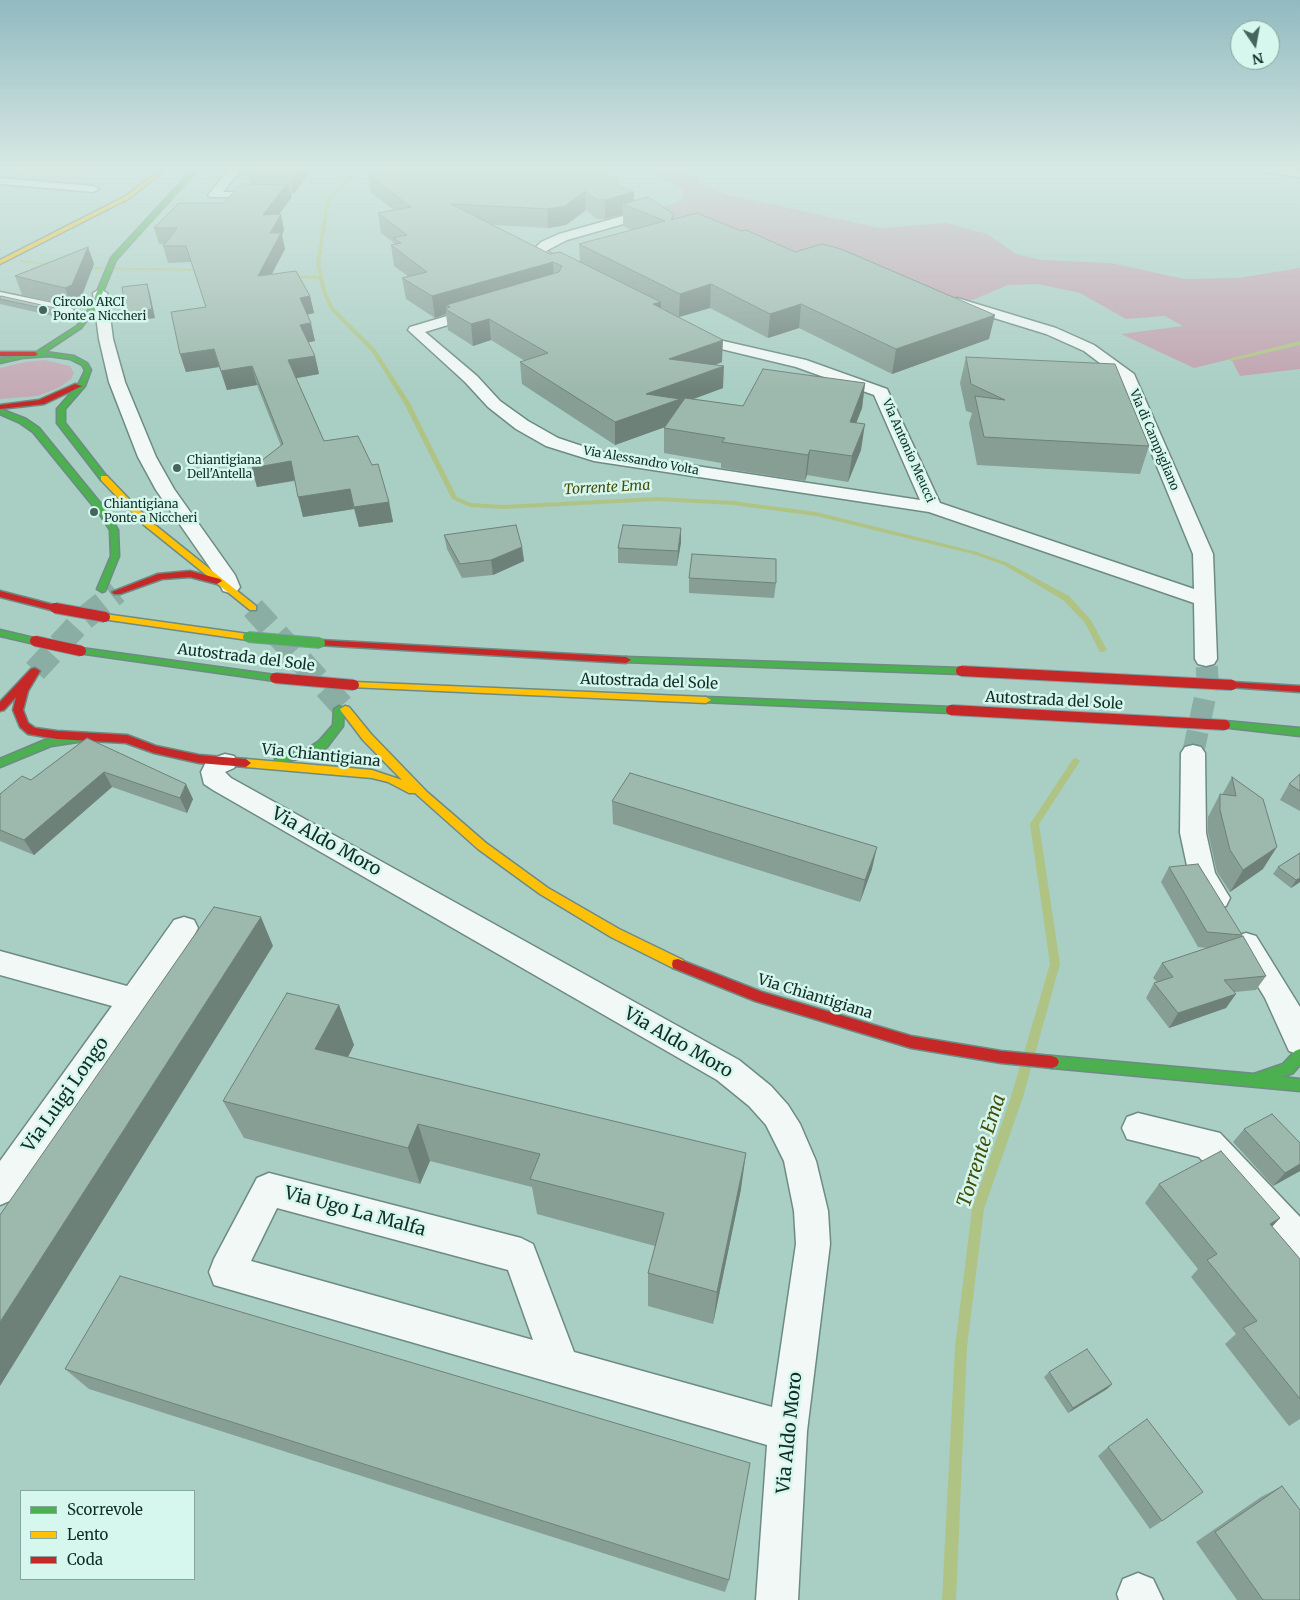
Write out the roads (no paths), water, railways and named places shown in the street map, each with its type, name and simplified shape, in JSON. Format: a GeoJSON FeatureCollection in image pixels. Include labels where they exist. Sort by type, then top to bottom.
{"type":"FeatureCollection","features":[{"type":"Feature","properties":{"kind":"main road"},"geometry":{"type":"LineString","coordinates":[[0,262],[41,243]]}},
{"type":"Feature","properties":{"kind":"main road"},"geometry":{"type":"LineString","coordinates":[[0,361],[36,354],[79,327],[92,310],[108,270],[126,243]]}},
{"type":"Feature","properties":{"kind":"main road"},"geometry":{"type":"LineString","coordinates":[[79,327],[77,349],[86,365],[87,374],[81,386],[72,393],[61,409],[61,423],[94,468],[147,523],[230,587],[254,608]]}},
{"type":"Feature","properties":{"kind":"main road"},"geometry":{"type":"LineString","coordinates":[[0,354],[58,354],[77,349]]}},
{"type":"Feature","properties":{"kind":"main road"},"geometry":{"type":"LineString","coordinates":[[0,408],[27,405],[54,398],[74,389],[87,374]]}},
{"type":"Feature","properties":{"kind":"main road"},"geometry":{"type":"LineString","coordinates":[[0,411],[23,421],[36,430],[103,512],[114,530],[115,556],[102,589]]}},
{"type":"Feature","properties":{"kind":"main road"},"geometry":{"type":"LineString","coordinates":[[117,592],[144,581],[176,575],[203,576],[230,587]]}},
{"type":"Feature","properties":{"kind":"main road","name":"Autostrada del Sole"},"geometry":{"type":"LineString","coordinates":[[0,594],[55,608],[105,617],[248,637],[320,643],[611,659],[961,671],[1300,689]]}},
{"type":"Feature","properties":{"kind":"main road","name":"Autostrada del Sole"},"geometry":{"type":"LineString","coordinates":[[0,632],[80,651],[275,678],[354,685],[951,710],[1225,725],[1300,732]]}},
{"type":"Feature","properties":{"kind":"main road","name":"Via Chiantigiana"},"geometry":{"type":"LineString","coordinates":[[0,708],[35,671],[20,701],[18,718],[32,731],[43,734],[127,739],[175,754],[233,763],[372,774],[391,779],[424,795]]}},
{"type":"Feature","properties":{"kind":"main road","name":"Via Chiantigiana"},"geometry":{"type":"LineString","coordinates":[[233,763],[295,757],[323,744],[338,726],[342,709],[424,795],[482,846],[544,891],[615,933],[681,965],[760,997],[911,1042],[1001,1056],[1300,1085]]}},
{"type":"Feature","properties":{"kind":"main road","name":"Via Chiantigiana"},"geometry":{"type":"LineString","coordinates":[[0,763],[49,743],[94,737]]}},
{"type":"Feature","properties":{"kind":"main road","name":"Via Chiantigiana"},"geometry":{"type":"LineString","coordinates":[[1252,1079],[1288,1069],[1300,1055]]}},
{"type":"Feature","properties":{"kind":"street"},"geometry":{"type":"LineString","coordinates":[[550,243],[539,250],[542,254],[585,276]]}},
{"type":"Feature","properties":{"kind":"street"},"geometry":{"type":"LineString","coordinates":[[100,293],[106,339],[117,382],[147,457],[165,490],[225,575],[230,587]]}},
{"type":"Feature","properties":{"kind":"street","name":"Via di Campigliano"},"geometry":{"type":"LineString","coordinates":[[944,298],[1051,331],[1089,348],[1128,377],[1203,554],[1206,659]]}},
{"type":"Feature","properties":{"kind":"street"},"geometry":{"type":"LineString","coordinates":[[3,299],[67,310]]}},
{"type":"Feature","properties":{"kind":"street","name":"Via Alessandro Volta"},"geometry":{"type":"LineString","coordinates":[[490,307],[415,330],[471,379],[494,404],[522,425],[552,442],[594,456],[932,507]]}},
{"type":"Feature","properties":{"kind":"street","name":"Via Antonio Meucci"},"geometry":{"type":"LineString","coordinates":[[680,325],[714,343],[801,362],[881,392],[932,507],[1203,599]]}},
{"type":"Feature","properties":{"kind":"street"},"geometry":{"type":"LineString","coordinates":[[87,374],[105,375],[117,382]]}},
{"type":"Feature","properties":{"kind":"street"},"geometry":{"type":"LineString","coordinates":[[1193,753],[1193,833],[1202,875],[1275,989],[1293,1023],[1300,1042]]}},
{"type":"Feature","properties":{"kind":"street","name":"Via Aldo Moro"},"geometry":{"type":"LineString","coordinates":[[233,763],[216,766],[213,778],[728,1070],[760,1096],[777,1115],[789,1135],[800,1161],[810,1204],[813,1244],[788,1431],[777,1600]]}},
{"type":"Feature","properties":{"kind":"street","name":"Via Luigi Longo"},"geometry":{"type":"LineString","coordinates":[[0,1189],[184,928]]}},
{"type":"Feature","properties":{"kind":"street"},"geometry":{"type":"LineString","coordinates":[[0,963],[133,1000]]}},
{"type":"Feature","properties":{"kind":"street"},"geometry":{"type":"LineString","coordinates":[[1275,989],[1300,1008]]}},
{"type":"Feature","properties":{"kind":"street"},"geometry":{"type":"LineString","coordinates":[[1138,1128],[1208,1144],[1300,1242]]}},
{"type":"Feature","properties":{"kind":"street","name":"Via Ugo La Malfa"},"geometry":{"type":"LineString","coordinates":[[561,1366],[521,1256],[269,1189],[227,1272],[788,1431]]}},
{"type":"Feature","properties":{"kind":"waterway","name":"Torrente Ema"},"geometry":{"type":"LineString","coordinates":[[321,243],[318,264],[325,294],[332,309],[374,351],[407,403],[454,498],[470,505],[503,507],[657,499],[733,503],[816,514],[975,553],[1006,564],[1066,598],[1088,622],[1103,650]]}},
{"type":"Feature","properties":{"kind":"waterway"},"geometry":{"type":"LineString","coordinates":[[22,261],[56,265]]}},
{"type":"Feature","properties":{"kind":"waterway"},"geometry":{"type":"LineString","coordinates":[[82,268],[204,270]]}},
{"type":"Feature","properties":{"kind":"waterway"},"geometry":{"type":"LineString","coordinates":[[289,276],[321,278]]}},
{"type":"Feature","properties":{"kind":"waterway"},"geometry":{"type":"LineString","coordinates":[[1231,359],[1300,343]]}},
{"type":"Feature","properties":{"kind":"waterway","name":"Torrente Ema"},"geometry":{"type":"LineString","coordinates":[[949,1600],[961,1347],[978,1209],[1017,1097],[1055,964],[1034,824],[1076,761]]}},
{"type":"Feature","properties":{"kind":"tunnel"},"geometry":{"type":"LineString","coordinates":[[35,671],[81,621],[117,592]]}},
{"type":"Feature","properties":{"kind":"tunnel"},"geometry":{"type":"LineString","coordinates":[[253,608],[345,709]]}},
{"type":"Feature","properties":{"kind":"tunnel"},"geometry":{"type":"LineString","coordinates":[[1193,753],[1208,684],[1206,659]]}},
{"type":"Feature","properties":{"kind":"place","name":"Circolo ARCI Ponte a Niccheri"},"geometry":{"type":"Point","coordinates":[43,310]}},
{"type":"Feature","properties":{"kind":"place","name":"Chiantigiana Dell'Antella"},"geometry":{"type":"Point","coordinates":[177,468]}},
{"type":"Feature","properties":{"kind":"place","name":"Chiantigiana Ponte a Niccheri"},"geometry":{"type":"Point","coordinates":[94,512]}}]}
